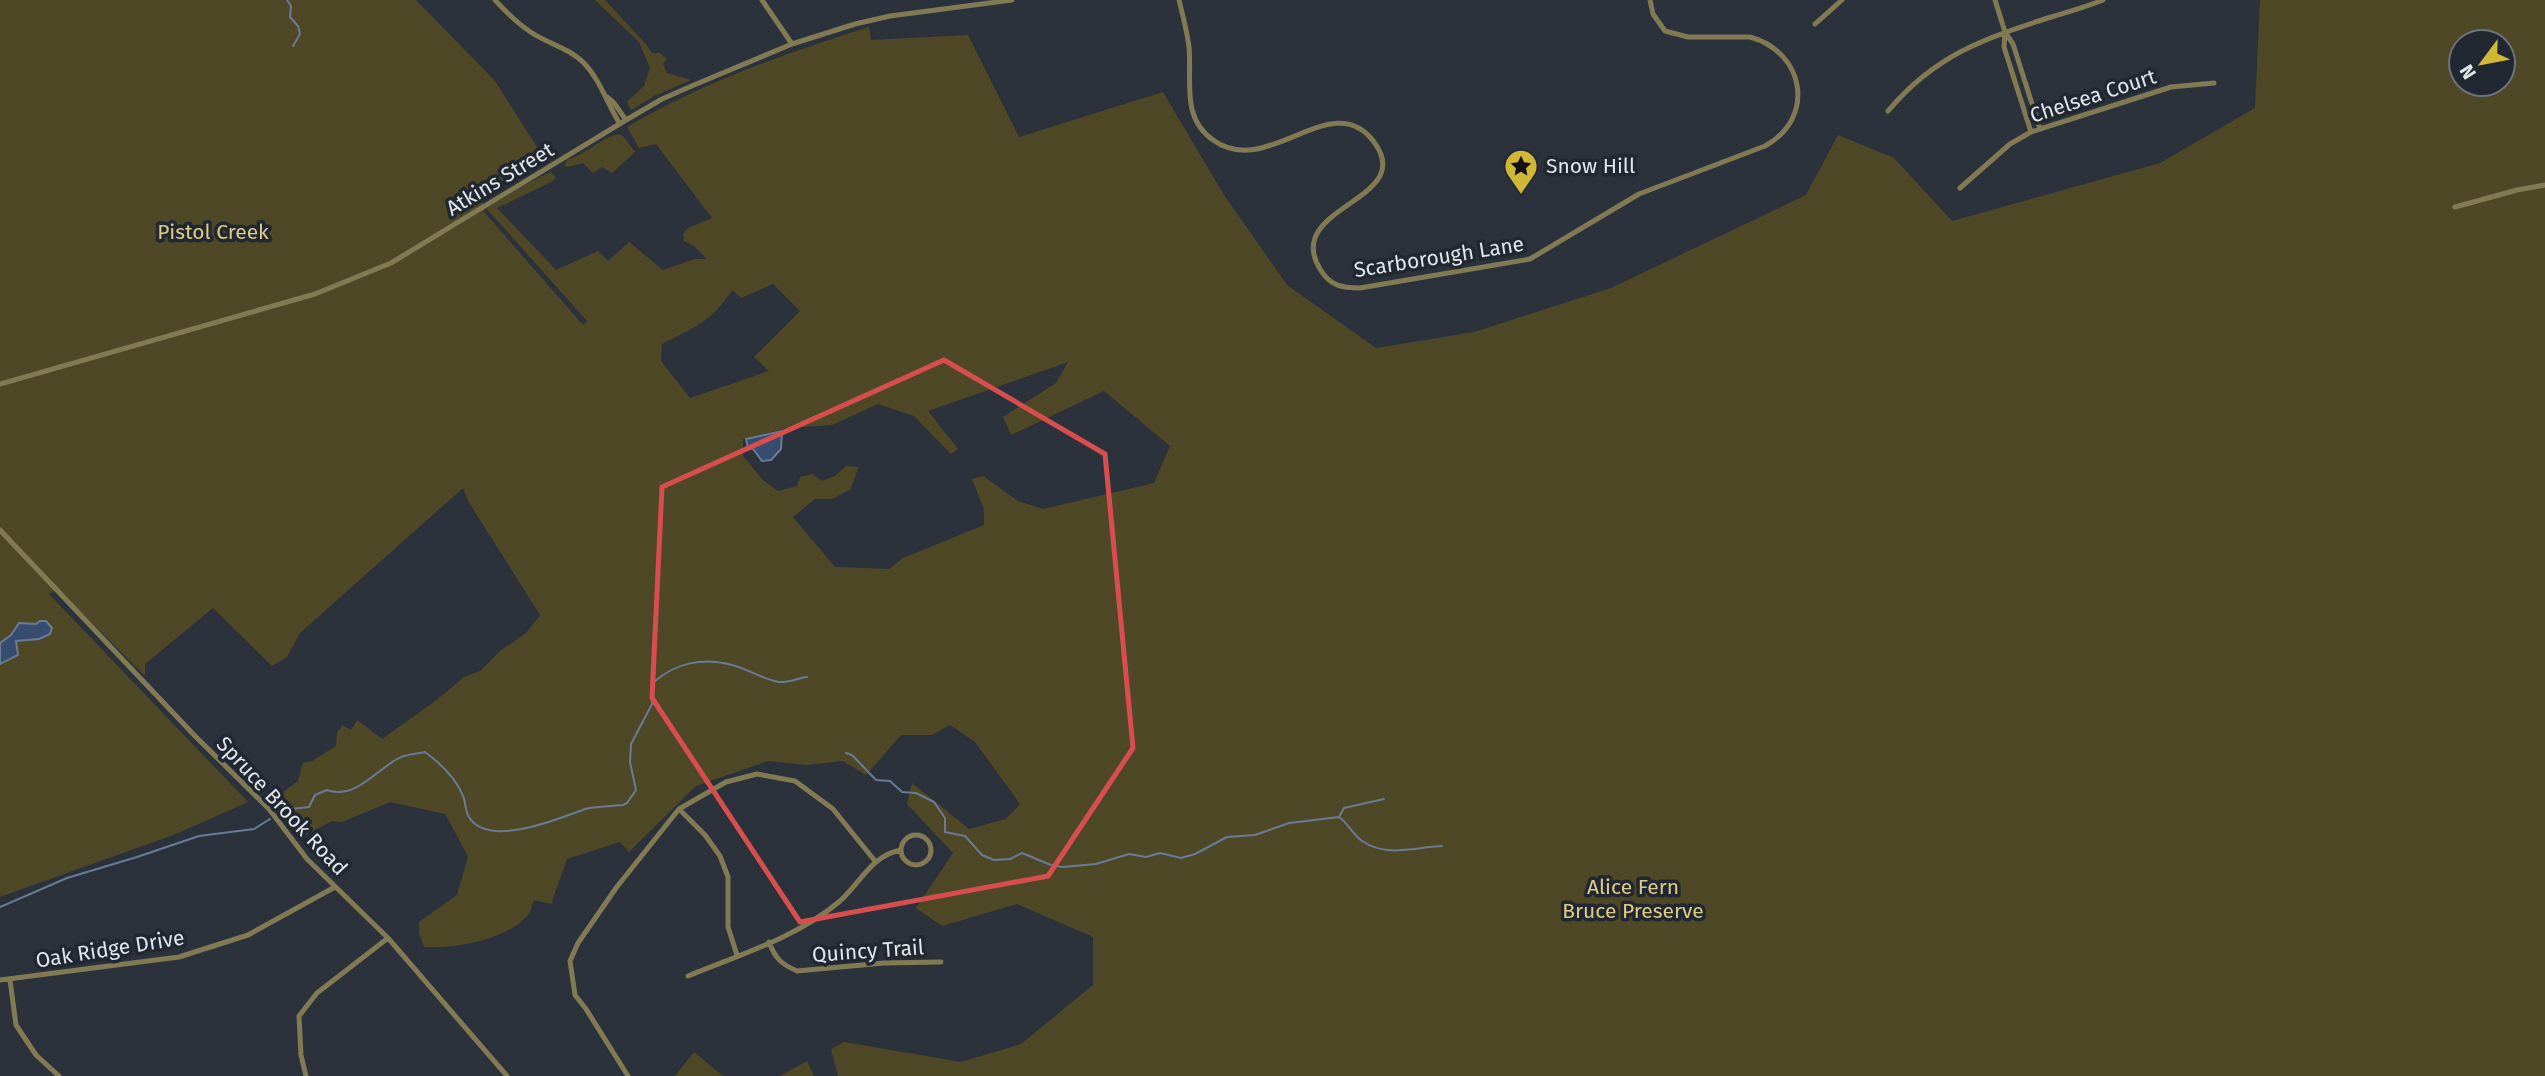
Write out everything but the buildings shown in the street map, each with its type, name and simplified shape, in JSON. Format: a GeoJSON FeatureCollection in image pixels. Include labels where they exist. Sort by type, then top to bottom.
{"type":"FeatureCollection","features":[{"type":"Feature","properties":{"kind":"street"},"geometry":{"type":"LineString","coordinates":[[495,0],[533,34],[561,46],[583,62],[597,79],[607,97],[608,106],[623,122]]}},
{"type":"Feature","properties":{"kind":"street"},"geometry":{"type":"LineString","coordinates":[[762,0],[792,44]]}},
{"type":"Feature","properties":{"kind":"street","name":"Atkins Street"},"geometry":{"type":"LineString","coordinates":[[0,384],[315,294],[351,281],[391,263],[662,99],[792,44],[873,19],[1013,0]]}},
{"type":"Feature","properties":{"kind":"street","name":"Scarborough Lane"},"geometry":{"type":"LineString","coordinates":[[1179,0],[1189,49],[1189,102],[1196,124],[1210,138],[1225,149],[1242,152],[1263,148],[1333,123],[1352,123],[1367,133],[1378,148],[1383,166],[1375,185],[1329,217],[1315,237],[1313,257],[1322,273],[1339,288],[1360,288],[1536,257],[1639,194],[1757,149],[1780,136],[1791,121],[1798,95],[1791,66],[1778,51],[1769,44],[1750,37],[1688,37],[1665,31],[1653,14],[1650,0]]}},
{"type":"Feature","properties":{"kind":"street"},"geometry":{"type":"LineString","coordinates":[[1815,24],[1842,0]]}},
{"type":"Feature","properties":{"kind":"street"},"geometry":{"type":"LineString","coordinates":[[1995,0],[2005,32],[2013,44],[2040,129]]}},
{"type":"Feature","properties":{"kind":"street"},"geometry":{"type":"LineString","coordinates":[[1888,111],[1915,81],[1965,47],[2103,0]]}},
{"type":"Feature","properties":{"kind":"street"},"geometry":{"type":"LineString","coordinates":[[2005,32],[2004,47],[2031,132]]}},
{"type":"Feature","properties":{"kind":"street","name":"Chelsea Court"},"geometry":{"type":"LineString","coordinates":[[1960,188],[2010,144],[2031,132],[2171,87],[2214,83]]}},
{"type":"Feature","properties":{"kind":"street"},"geometry":{"type":"LineString","coordinates":[[2455,207],[2545,185]]}},
{"type":"Feature","properties":{"kind":"street","name":"Spruce Brook Road"},"geometry":{"type":"LineString","coordinates":[[0,530],[195,737],[269,809],[307,859],[388,938],[507,1076]]}},
{"type":"Feature","properties":{"kind":"street"},"geometry":{"type":"LineString","coordinates":[[628,1076],[575,996],[570,961],[578,943],[616,888],[679,809],[726,782],[757,774],[795,781],[833,809],[875,861]]}},
{"type":"Feature","properties":{"kind":"street"},"geometry":{"type":"LineString","coordinates":[[679,809],[705,835],[720,856],[729,877],[729,927],[737,956]]}},
{"type":"Feature","properties":{"kind":"street"},"geometry":{"type":"LineString","coordinates":[[688,976],[800,927],[839,901],[875,861],[901,850],[908,837],[917,835],[926,838],[931,852],[927,860],[918,865],[905,859],[901,850]]}},
{"type":"Feature","properties":{"kind":"street","name":"Oak Ridge Drive"},"geometry":{"type":"LineString","coordinates":[[0,980],[179,957],[248,934],[335,887]]}},
{"type":"Feature","properties":{"kind":"street"},"geometry":{"type":"LineString","coordinates":[[306,1076],[301,1055],[299,1016],[317,993],[388,938]]}},
{"type":"Feature","properties":{"kind":"street","name":"Quincy Trail"},"geometry":{"type":"LineString","coordinates":[[769,942],[774,957],[797,971],[884,963],[941,962]]}},
{"type":"Feature","properties":{"kind":"street"},"geometry":{"type":"LineString","coordinates":[[10,979],[16,1025],[36,1055],[59,1076]]}},
{"type":"Feature","properties":{"kind":"highlighted area"},"geometry":{"type":"Polygon","coordinates":[[[944,360],[1105,454],[1133,748],[1048,876],[800,922],[652,698],[662,487],[944,360]]]}},
{"type":"Feature","properties":{"kind":"green space"},"geometry":{"type":"Polygon","coordinates":[[[0,0],[416,0],[495,81],[546,161],[481,195],[485,213],[583,325],[587,321],[486,208],[551,172],[556,178],[551,182],[497,208],[556,270],[598,251],[608,261],[629,242],[663,270],[695,259],[707,259],[693,245],[684,241],[683,234],[688,228],[712,218],[656,144],[639,148],[627,127],[715,82],[869,27],[871,40],[968,35],[1019,137],[1163,92],[1224,195],[1287,285],[1376,348],[1474,332],[1611,288],[1806,195],[1838,135],[1894,158],[1952,221],[2160,163],[2255,108],[2260,0],[2545,0],[2545,1076],[838,1076],[831,1049],[844,1042],[961,1062],[1021,1044],[1093,985],[1093,937],[1017,904],[942,926],[916,908],[953,853],[907,804],[912,783],[969,829],[1006,819],[1020,804],[975,742],[950,725],[932,735],[901,735],[866,775],[843,761],[806,765],[768,761],[696,786],[629,852],[620,842],[567,859],[551,904],[534,900],[528,915],[507,931],[480,941],[450,946],[424,947],[419,933],[419,922],[457,895],[468,856],[445,814],[390,802],[342,822],[332,821],[300,838],[270,802],[298,781],[303,763],[312,761],[336,746],[337,733],[342,725],[351,730],[357,720],[382,739],[464,677],[480,671],[500,651],[526,633],[540,615],[468,501],[463,488],[300,633],[287,657],[272,666],[213,608],[145,664],[145,676],[58,589],[49,594],[248,802],[176,834],[0,897],[0,0]],[[773,284],[741,298],[732,290],[710,316],[662,344],[661,361],[690,398],[769,371],[754,357],[800,311],[773,284]],[[1068,362],[928,411],[958,449],[951,454],[914,416],[878,404],[832,425],[787,428],[743,439],[743,456],[763,480],[778,491],[797,486],[800,477],[812,474],[822,481],[835,476],[846,466],[859,467],[850,490],[832,499],[815,499],[793,517],[835,567],[889,569],[903,558],[984,525],[984,509],[972,479],[983,476],[1018,501],[1043,509],[1154,483],[1170,446],[1104,391],[1011,435],[1003,417],[1056,383],[1068,362]]]}},
{"type":"Feature","properties":{"kind":"green space"},"geometry":{"type":"Polygon","coordinates":[[[595,0],[605,0],[652,53],[660,53],[667,59],[663,64],[667,73],[691,80],[654,96],[631,110],[627,102],[644,86],[650,68],[639,42],[595,0]]]}},
{"type":"Feature","properties":{"kind":"green space"},"geometry":{"type":"Polygon","coordinates":[[[618,134],[623,136],[635,152],[612,173],[602,167],[593,173],[583,163],[567,167],[564,165],[568,159],[618,134]]]}},
{"type":"Feature","properties":{"kind":"green space"},"geometry":{"type":"Polygon","coordinates":[[[694,1052],[723,1076],[675,1076],[694,1052]]]}},
{"type":"Feature","properties":{"kind":"green space"},"geometry":{"type":"Polygon","coordinates":[[[807,1061],[814,1076],[780,1076],[807,1061]]]}},
{"type":"Feature","properties":{"kind":"water"},"geometry":{"type":"Polygon","coordinates":[[[782,431],[781,449],[771,460],[762,461],[753,449],[748,448],[746,439],[782,431]]]}},
{"type":"Feature","properties":{"kind":"water"},"geometry":{"type":"Polygon","coordinates":[[[46,621],[52,628],[50,634],[39,639],[16,641],[18,655],[0,664],[0,643],[11,635],[19,623],[36,624],[46,621]]]}},
{"type":"Feature","properties":{"kind":"waterway"},"geometry":{"type":"LineString","coordinates":[[287,0],[291,6],[290,17],[298,26],[300,34],[293,46]]}},
{"type":"Feature","properties":{"kind":"waterway"},"geometry":{"type":"LineString","coordinates":[[281,810],[309,807],[315,795],[327,790],[337,792],[355,788],[400,757],[425,752],[452,777],[463,796],[469,817],[478,826],[492,831],[525,828],[585,809],[623,805],[636,790],[630,762],[631,744],[652,704],[654,682],[662,675],[690,663],[711,662],[738,667],[779,682],[807,677]]}},
{"type":"Feature","properties":{"kind":"waterway"},"geometry":{"type":"LineString","coordinates":[[846,753],[852,755],[876,780],[890,781],[902,792],[916,793],[934,802],[945,818],[945,832],[965,836],[982,855],[994,860],[1010,859],[1022,853],[1062,867],[1096,864],[1129,854],[1146,857],[1160,853],[1181,858],[1195,854],[1227,837],[1255,835],[1289,823],[1339,817],[1344,808],[1384,799]]}},
{"type":"Feature","properties":{"kind":"waterway"},"geometry":{"type":"LineString","coordinates":[[1339,817],[1362,841],[1382,849],[1442,846]]}},
{"type":"Feature","properties":{"kind":"waterway"},"geometry":{"type":"LineString","coordinates":[[0,907],[67,878],[199,836],[254,829],[270,819]]}},
{"type":"Feature","properties":{"kind":"place","name":"Snow Hill"},"geometry":{"type":"Point","coordinates":[1521,196]}},
{"type":"Feature","properties":{"kind":"park label","name":"Pistol Creek"},"geometry":{"type":"Point","coordinates":[213,232]}},
{"type":"Feature","properties":{"kind":"park label","name":"Alice Fern Bruce Preserve"},"geometry":{"type":"Point","coordinates":[1633,899]}}]}
